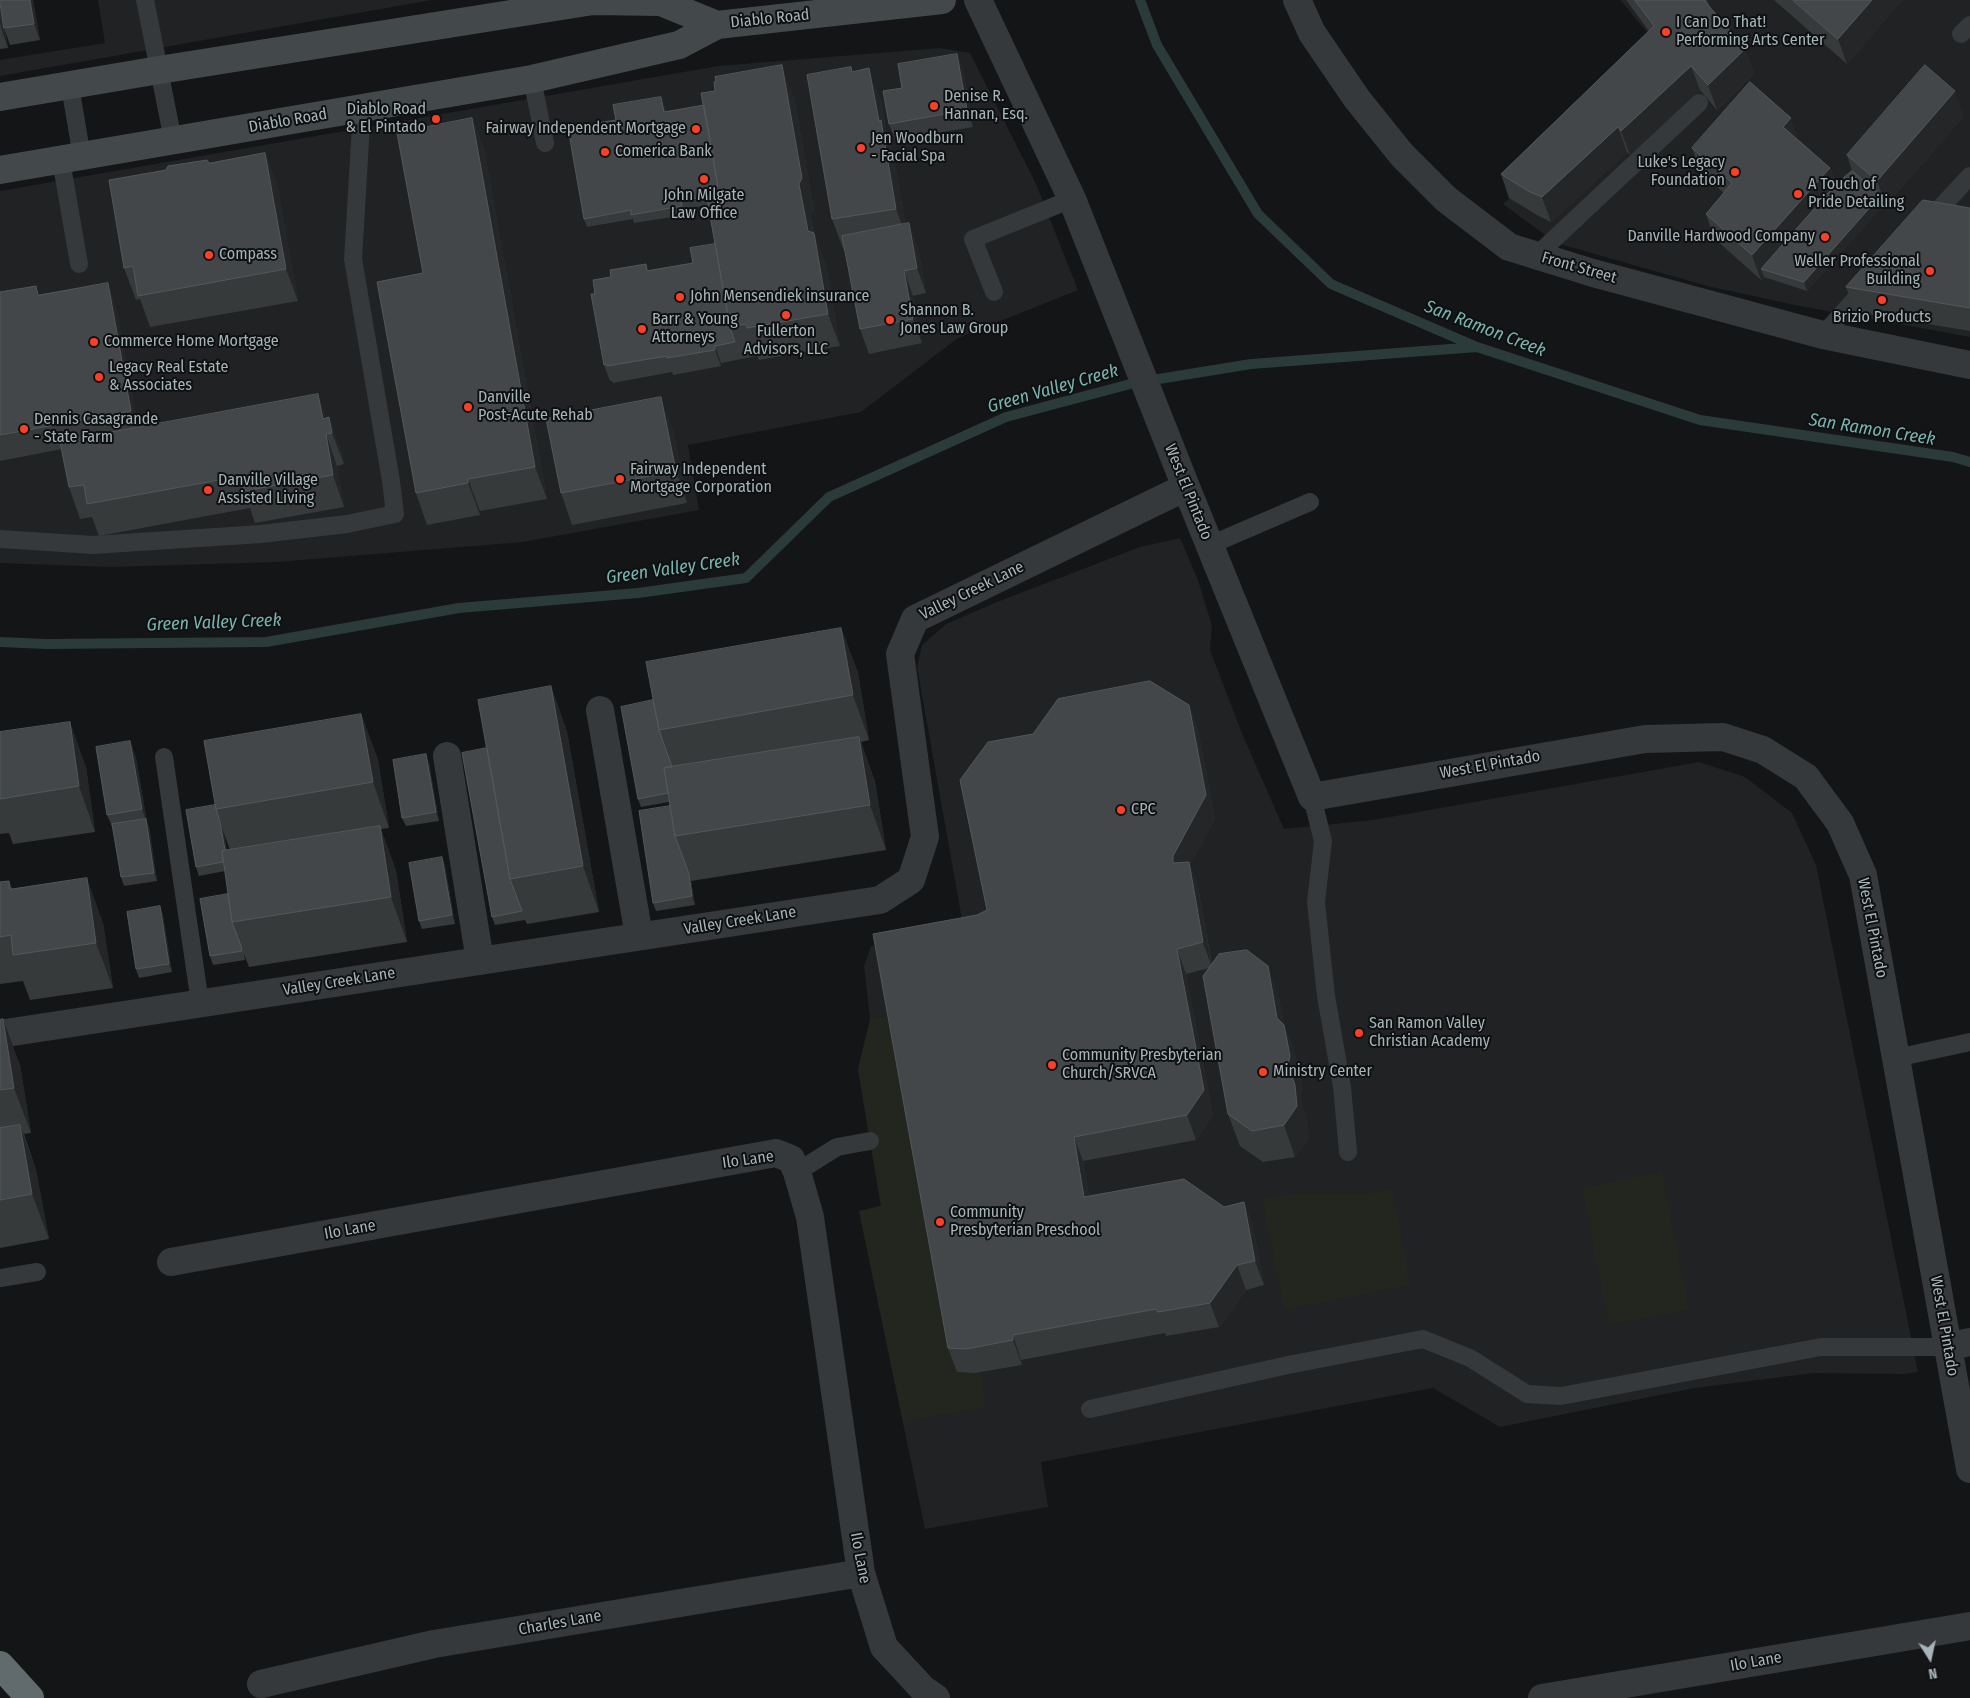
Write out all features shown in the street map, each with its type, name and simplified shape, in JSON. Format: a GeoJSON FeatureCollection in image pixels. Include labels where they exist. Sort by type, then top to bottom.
{"type":"FeatureCollection","features":[{"type":"Feature","properties":{"kind":"highway"},"geometry":{"type":"LineString","coordinates":[[0,1665],[30,1698]]}},
{"type":"Feature","properties":{"kind":"street","name":"Diablo Road"},"geometry":{"type":"LineString","coordinates":[[0,170],[532,79],[679,45],[717,25],[942,0]]}},
{"type":"Feature","properties":{"kind":"street","name":"West El Pintado"},"geometry":{"type":"LineString","coordinates":[[978,0],[1072,199],[1186,487],[1312,796],[1645,739],[1723,737],[1763,750],[1806,777],[1840,823],[1863,875],[1896,1058],[1959,1344],[1970,1469]]}},
{"type":"Feature","properties":{"kind":"street","name":"Front Street"},"geometry":{"type":"LineString","coordinates":[[1296,0],[1312,33],[1351,91],[1402,155],[1446,199],[1509,247],[1593,273],[1823,335],[1970,365]]}},
{"type":"Feature","properties":{"kind":"street","name":"Diablo Road"},"geometry":{"type":"LineString","coordinates":[[0,97],[593,1],[661,2],[717,25]]}},
{"type":"Feature","properties":{"kind":"street","name":"Valley Creek Lane"},"geometry":{"type":"LineString","coordinates":[[0,1034],[880,900],[911,880],[925,837],[900,654],[914,619],[1186,487]]}},
{"type":"Feature","properties":{"kind":"street"},"geometry":{"type":"LineString","coordinates":[[600,710],[639,936]]}},
{"type":"Feature","properties":{"kind":"street"},"geometry":{"type":"LineString","coordinates":[[447,756],[480,961]]}},
{"type":"Feature","properties":{"kind":"street","name":"Ilo Lane"},"geometry":{"type":"LineString","coordinates":[[171,1262],[776,1153],[791,1159],[797,1172],[810,1217],[861,1573],[884,1647],[923,1690],[936,1698]]}},
{"type":"Feature","properties":{"kind":"street","name":"Charles Lane"},"geometry":{"type":"LineString","coordinates":[[261,1684],[434,1644],[861,1573]]}},
{"type":"Feature","properties":{"kind":"street","name":"Ilo Lane"},"geometry":{"type":"LineString","coordinates":[[1542,1698],[1970,1626]]}},
{"type":"Feature","properties":{"kind":"lane"},"geometry":{"type":"LineString","coordinates":[[145,0],[173,140]]}},
{"type":"Feature","properties":{"kind":"lane"},"geometry":{"type":"LineString","coordinates":[[532,79],[545,144]]}},
{"type":"Feature","properties":{"kind":"lane"},"geometry":{"type":"LineString","coordinates":[[70,86],[78,264]]}},
{"type":"Feature","properties":{"kind":"lane"},"geometry":{"type":"LineString","coordinates":[[1537,255],[1699,103]]}},
{"type":"Feature","properties":{"kind":"lane"},"geometry":{"type":"LineString","coordinates":[[0,539],[93,545],[113,544],[262,534],[346,524],[395,514],[352,259],[362,108]]}},
{"type":"Feature","properties":{"kind":"lane"},"geometry":{"type":"LineString","coordinates":[[1917,232],[1970,176]]}},
{"type":"Feature","properties":{"kind":"lane"},"geometry":{"type":"LineString","coordinates":[[994,292],[973,239],[1072,199]]}},
{"type":"Feature","properties":{"kind":"lane"},"geometry":{"type":"LineString","coordinates":[[1823,335],[1877,276]]}},
{"type":"Feature","properties":{"kind":"lane"},"geometry":{"type":"LineString","coordinates":[[1210,545],[1310,502]]}},
{"type":"Feature","properties":{"kind":"lane"},"geometry":{"type":"LineString","coordinates":[[164,757],[200,1003]]}},
{"type":"Feature","properties":{"kind":"lane"},"geometry":{"type":"LineString","coordinates":[[1312,796],[1323,841],[1316,902],[1326,996],[1342,1087],[1348,1152]]}},
{"type":"Feature","properties":{"kind":"lane"},"geometry":{"type":"LineString","coordinates":[[1896,1058],[1970,1042]]}},
{"type":"Feature","properties":{"kind":"lane"},"geometry":{"type":"LineString","coordinates":[[797,1172],[837,1147],[870,1141]]}},
{"type":"Feature","properties":{"kind":"lane"},"geometry":{"type":"LineString","coordinates":[[0,1278],[37,1272]]}},
{"type":"Feature","properties":{"kind":"lane"},"geometry":{"type":"LineString","coordinates":[[1090,1409],[1288,1365],[1423,1339],[1470,1358],[1527,1394],[1560,1396],[1821,1347],[1959,1344]]}},
{"type":"Feature","properties":{"kind":"shaded area"},"geometry":{"type":"Polygon","coordinates":[[[98,0],[432,0],[0,76],[0,60],[105,43],[98,0]]]}},
{"type":"Feature","properties":{"kind":"shaded area"},"geometry":{"type":"Polygon","coordinates":[[[1620,0],[1970,0],[1970,337],[1800,306],[1711,287],[1556,243],[1503,204],[1663,51],[1620,0]]]}},
{"type":"Feature","properties":{"kind":"shaded area"},"geometry":{"type":"Polygon","coordinates":[[[940,48],[970,53],[1036,184],[1078,290],[958,338],[861,412],[688,445],[699,510],[523,542],[277,562],[111,567],[0,563],[0,191],[718,66],[940,48]]]}},
{"type":"Feature","properties":{"kind":"shaded area","name":"San Ramon Valley Christian Academy"},"geometry":{"type":"Polygon","coordinates":[[[1180,538],[1198,580],[1212,626],[1210,650],[1243,736],[1284,829],[1373,820],[1699,762],[1745,777],[1792,813],[1816,865],[1918,1372],[1904,1374],[1813,1373],[1695,1388],[1500,1427],[1433,1388],[1041,1462],[1048,1507],[925,1529],[859,1211],[881,1206],[858,1069],[866,1046],[870,1019],[864,966],[871,946],[964,931],[917,667],[922,645],[946,624],[997,602],[1140,547],[1180,538]]]}},
{"type":"Feature","properties":{"kind":"shaded area"},"geometry":{"type":"Polygon","coordinates":[[[892,1015],[980,1372],[986,1407],[903,1422],[859,1211],[881,1206],[858,1069],[870,1019],[892,1015]]]}},
{"type":"Feature","properties":{"kind":"shaded area"},"geometry":{"type":"Polygon","coordinates":[[[1662,1171],[1689,1310],[1609,1325],[1582,1188],[1662,1171]]]}},
{"type":"Feature","properties":{"kind":"shaded area"},"geometry":{"type":"Polygon","coordinates":[[[1392,1188],[1411,1285],[1284,1310],[1262,1199],[1297,1193],[1366,1194],[1392,1188]]]}},
{"type":"Feature","properties":{"kind":"building"},"geometry":{"type":"Polygon","coordinates":[[[0,0],[30,0],[34,24],[4,28],[0,0]]]}},
{"type":"Feature","properties":{"kind":"building"},"geometry":{"type":"Polygon","coordinates":[[[1635,0],[1704,0],[1745,49],[1708,85],[1691,66],[1621,131],[1618,127],[1542,197],[1528,191],[1501,174],[1654,26],[1635,0]]]}},
{"type":"Feature","properties":{"kind":"building"},"geometry":{"type":"Polygon","coordinates":[[[1793,0],[1872,0],[1838,39],[1793,0]]]}},
{"type":"Feature","properties":{"kind":"building","name":"Denise R. Hannan, Esq."},"geometry":{"type":"Polygon","coordinates":[[[957,54],[967,110],[889,124],[883,91],[902,88],[898,64],[957,54]]]}},
{"type":"Feature","properties":{"kind":"building"},"geometry":{"type":"Polygon","coordinates":[[[782,65],[802,178],[799,184],[808,231],[814,233],[828,314],[747,328],[746,324],[730,327],[705,188],[718,186],[701,93],[715,91],[715,77],[782,65]]]}},
{"type":"Feature","properties":{"kind":"building"},"geometry":{"type":"Polygon","coordinates":[[[1925,65],[1955,91],[1877,181],[1847,155],[1925,65]]]}},
{"type":"Feature","properties":{"kind":"building"},"geometry":{"type":"Polygon","coordinates":[[[851,67],[852,72],[869,68],[879,121],[881,120],[896,209],[832,219],[807,75],[851,67]]]}},
{"type":"Feature","properties":{"kind":"building"},"geometry":{"type":"Polygon","coordinates":[[[1750,82],[1791,118],[1783,127],[1830,168],[1752,255],[1706,214],[1732,183],[1692,148],[1750,82]]]}},
{"type":"Feature","properties":{"kind":"building"},"geometry":{"type":"Polygon","coordinates":[[[661,97],[664,112],[704,105],[718,186],[705,188],[707,196],[681,201],[682,206],[631,215],[631,210],[584,219],[568,128],[616,120],[613,105],[661,97]]]}},
{"type":"Feature","properties":{"kind":"building","name":"Danville Post-Acute Rehab"},"geometry":{"type":"Polygon","coordinates":[[[472,118],[535,467],[468,479],[468,483],[416,493],[377,282],[423,273],[397,133],[472,118]]]}},
{"type":"Feature","properties":{"kind":"building","name":"Compass"},"geometry":{"type":"Polygon","coordinates":[[[265,153],[286,269],[138,296],[133,266],[124,268],[109,180],[166,170],[168,166],[207,160],[209,163],[265,153]]]}},
{"type":"Feature","properties":{"kind":"building"},"geometry":{"type":"Polygon","coordinates":[[[1852,171],[1881,195],[1804,282],[1761,269],[1836,184],[1852,171]]]}},
{"type":"Feature","properties":{"kind":"building","name":"Weller Professional Building"},"geometry":{"type":"Polygon","coordinates":[[[1923,200],[1970,208],[1970,308],[1846,287],[1923,200]]]}},
{"type":"Feature","properties":{"kind":"building","name":"Shannon B. Jones Law Group"},"geometry":{"type":"Polygon","coordinates":[[[909,223],[917,268],[904,271],[913,319],[860,329],[842,236],[909,223]]]}},
{"type":"Feature","properties":{"kind":"building"},"geometry":{"type":"Polygon","coordinates":[[[715,244],[730,327],[735,342],[715,346],[715,350],[604,365],[591,294],[595,294],[593,280],[611,277],[610,270],[646,264],[647,271],[693,263],[690,248],[715,244]]]}},
{"type":"Feature","properties":{"kind":"building"},"geometry":{"type":"Polygon","coordinates":[[[108,283],[131,411],[0,435],[0,292],[36,286],[38,295],[108,283]]]}},
{"type":"Feature","properties":{"kind":"building"},"geometry":{"type":"Polygon","coordinates":[[[318,394],[323,419],[329,417],[332,433],[326,434],[333,475],[244,491],[241,476],[87,504],[84,485],[69,487],[60,442],[318,394]]]}},
{"type":"Feature","properties":{"kind":"building"},"geometry":{"type":"Polygon","coordinates":[[[661,397],[676,471],[561,493],[546,419],[661,397]]]}},
{"type":"Feature","properties":{"kind":"building"},"geometry":{"type":"Polygon","coordinates":[[[841,628],[853,695],[659,730],[646,662],[841,628]]]}},
{"type":"Feature","properties":{"kind":"building","name":"Community Presbyterian Church/SRVCA"},"geometry":{"type":"Polygon","coordinates":[[[1150,681],[1189,705],[1206,795],[1173,856],[1173,863],[1189,862],[1203,942],[1177,949],[1204,1090],[1187,1115],[1074,1137],[1084,1197],[1184,1179],[1224,1207],[1244,1202],[1255,1261],[1237,1265],[1210,1303],[1158,1312],[1156,1309],[1013,1335],[1013,1340],[966,1349],[948,1348],[873,934],[977,915],[987,910],[960,780],[988,742],[1033,734],[1058,699],[1150,681]]]}},
{"type":"Feature","properties":{"kind":"building"},"geometry":{"type":"Polygon","coordinates":[[[551,686],[583,866],[510,879],[478,700],[551,686]]]}},
{"type":"Feature","properties":{"kind":"building"},"geometry":{"type":"Polygon","coordinates":[[[653,700],[659,730],[672,767],[664,768],[668,793],[638,799],[621,707],[653,700]]]}},
{"type":"Feature","properties":{"kind":"building"},"geometry":{"type":"Polygon","coordinates":[[[361,714],[373,782],[216,809],[204,741],[361,714]]]}},
{"type":"Feature","properties":{"kind":"building"},"geometry":{"type":"Polygon","coordinates":[[[70,722],[79,786],[0,799],[0,732],[70,722]]]}},
{"type":"Feature","properties":{"kind":"building"},"geometry":{"type":"Polygon","coordinates":[[[859,737],[870,805],[675,836],[664,768],[859,737]]]}},
{"type":"Feature","properties":{"kind":"building"},"geometry":{"type":"Polygon","coordinates":[[[130,741],[142,809],[107,815],[96,747],[130,741]]]}},
{"type":"Feature","properties":{"kind":"building"},"geometry":{"type":"Polygon","coordinates":[[[487,748],[510,879],[522,911],[492,917],[462,753],[487,748]]]}},
{"type":"Feature","properties":{"kind":"building"},"geometry":{"type":"Polygon","coordinates":[[[426,754],[436,812],[402,818],[393,760],[426,754]]]}},
{"type":"Feature","properties":{"kind":"building"},"geometry":{"type":"Polygon","coordinates":[[[215,805],[225,850],[222,851],[223,862],[196,867],[186,810],[215,805]]]}},
{"type":"Feature","properties":{"kind":"building"},"geometry":{"type":"Polygon","coordinates":[[[670,806],[675,836],[689,874],[692,896],[653,903],[639,811],[670,806]]]}},
{"type":"Feature","properties":{"kind":"building"},"geometry":{"type":"Polygon","coordinates":[[[146,819],[154,873],[121,877],[112,824],[146,819]]]}},
{"type":"Feature","properties":{"kind":"building"},"geometry":{"type":"Polygon","coordinates":[[[380,826],[391,897],[232,922],[222,851],[380,826]]]}},
{"type":"Feature","properties":{"kind":"building"},"geometry":{"type":"Polygon","coordinates":[[[442,857],[452,915],[419,921],[409,863],[442,857]]]}},
{"type":"Feature","properties":{"kind":"building"},"geometry":{"type":"Polygon","coordinates":[[[87,878],[96,943],[13,955],[11,935],[0,937],[0,882],[9,881],[10,889],[87,878]]]}},
{"type":"Feature","properties":{"kind":"building"},"geometry":{"type":"Polygon","coordinates":[[[228,894],[232,922],[242,951],[210,956],[200,899],[228,894]]]}},
{"type":"Feature","properties":{"kind":"building"},"geometry":{"type":"Polygon","coordinates":[[[160,906],[169,964],[136,969],[127,912],[160,906]]]}},
{"type":"Feature","properties":{"kind":"building","name":"Ministry Center"},"geometry":{"type":"Polygon","coordinates":[[[1247,950],[1268,966],[1277,1018],[1284,1025],[1290,1056],[1288,1065],[1295,1085],[1297,1106],[1284,1125],[1252,1131],[1228,1114],[1203,976],[1219,954],[1247,950]]]}},
{"type":"Feature","properties":{"kind":"building"},"geometry":{"type":"Polygon","coordinates":[[[3,1019],[14,1088],[0,1090],[0,1020],[3,1019]]]}},
{"type":"Feature","properties":{"kind":"building"},"geometry":{"type":"Polygon","coordinates":[[[20,1125],[32,1194],[0,1200],[0,1128],[20,1125]]]}},
{"type":"Feature","properties":{"kind":"waterway","name":"San Ramon Creek"},"geometry":{"type":"LineString","coordinates":[[1140,0],[1157,45],[1258,214],[1331,284],[1477,347],[1700,420],[1953,457],[1970,462]]}},
{"type":"Feature","properties":{"kind":"waterway","name":"Green Valley Creek"},"geometry":{"type":"LineString","coordinates":[[0,642],[46,644],[266,642],[459,608],[638,593],[746,578],[829,497],[1006,417],[1134,383],[1251,364],[1477,347]]}},
{"type":"Feature","properties":{"kind":"place","name":"I Can Do That! Performing Arts Center"},"geometry":{"type":"Point","coordinates":[1666,32]}},
{"type":"Feature","properties":{"kind":"place","name":"Denise R. Hannan, Esq."},"geometry":{"type":"Point","coordinates":[934,106]}},
{"type":"Feature","properties":{"kind":"place","name":"Diablo Road & El Pintado"},"geometry":{"type":"Point","coordinates":[436,119]}},
{"type":"Feature","properties":{"kind":"place","name":"Fairway Independent Mortgage"},"geometry":{"type":"Point","coordinates":[696,129]}},
{"type":"Feature","properties":{"kind":"place","name":"Jen Woodburn - Facial Spa"},"geometry":{"type":"Point","coordinates":[861,148]}},
{"type":"Feature","properties":{"kind":"place","name":"Comerica Bank"},"geometry":{"type":"Point","coordinates":[605,152]}},
{"type":"Feature","properties":{"kind":"place","name":"Luke's Legacy Foundation"},"geometry":{"type":"Point","coordinates":[1735,172]}},
{"type":"Feature","properties":{"kind":"place","name":"John Milgate Law Office"},"geometry":{"type":"Point","coordinates":[704,179]}},
{"type":"Feature","properties":{"kind":"place","name":"A Touch of Pride Detailing"},"geometry":{"type":"Point","coordinates":[1798,194]}},
{"type":"Feature","properties":{"kind":"place","name":"Danville Hardwood Company"},"geometry":{"type":"Point","coordinates":[1825,237]}},
{"type":"Feature","properties":{"kind":"place","name":"Compass"},"geometry":{"type":"Point","coordinates":[209,255]}},
{"type":"Feature","properties":{"kind":"place","name":"Weller Professional Building"},"geometry":{"type":"Point","coordinates":[1930,271]}},
{"type":"Feature","properties":{"kind":"place","name":"John Mensendiek insurance"},"geometry":{"type":"Point","coordinates":[680,297]}},
{"type":"Feature","properties":{"kind":"place","name":"Brizio Products"},"geometry":{"type":"Point","coordinates":[1882,300]}},
{"type":"Feature","properties":{"kind":"place","name":"Fullerton Advisors, LLC"},"geometry":{"type":"Point","coordinates":[786,315]}},
{"type":"Feature","properties":{"kind":"place","name":"Shannon B. Jones Law Group"},"geometry":{"type":"Point","coordinates":[890,320]}},
{"type":"Feature","properties":{"kind":"place","name":"Barr & Young Attorneys"},"geometry":{"type":"Point","coordinates":[642,329]}},
{"type":"Feature","properties":{"kind":"place","name":"Commerce Home Mortgage"},"geometry":{"type":"Point","coordinates":[94,342]}},
{"type":"Feature","properties":{"kind":"place","name":"Legacy Real Estate & Associates"},"geometry":{"type":"Point","coordinates":[99,377]}},
{"type":"Feature","properties":{"kind":"place","name":"Danville Post-Acute Rehab"},"geometry":{"type":"Point","coordinates":[468,407]}},
{"type":"Feature","properties":{"kind":"place","name":"Dennis Casagrande - State Farm"},"geometry":{"type":"Point","coordinates":[24,429]}},
{"type":"Feature","properties":{"kind":"place","name":"Fairway Independent Mortgage Corporation"},"geometry":{"type":"Point","coordinates":[620,479]}},
{"type":"Feature","properties":{"kind":"place","name":"Danville Village Assisted Living"},"geometry":{"type":"Point","coordinates":[208,490]}},
{"type":"Feature","properties":{"kind":"place","name":"CPC"},"geometry":{"type":"Point","coordinates":[1121,810]}},
{"type":"Feature","properties":{"kind":"place","name":"San Ramon Valley Christian Academy"},"geometry":{"type":"Point","coordinates":[1359,1033]}},
{"type":"Feature","properties":{"kind":"place","name":"Community Presbyterian Church/SRVCA"},"geometry":{"type":"Point","coordinates":[1052,1065]}},
{"type":"Feature","properties":{"kind":"place","name":"Ministry Center"},"geometry":{"type":"Point","coordinates":[1263,1072]}},
{"type":"Feature","properties":{"kind":"place","name":"Community Presbyterian Preschool"},"geometry":{"type":"Point","coordinates":[940,1222]}}]}
